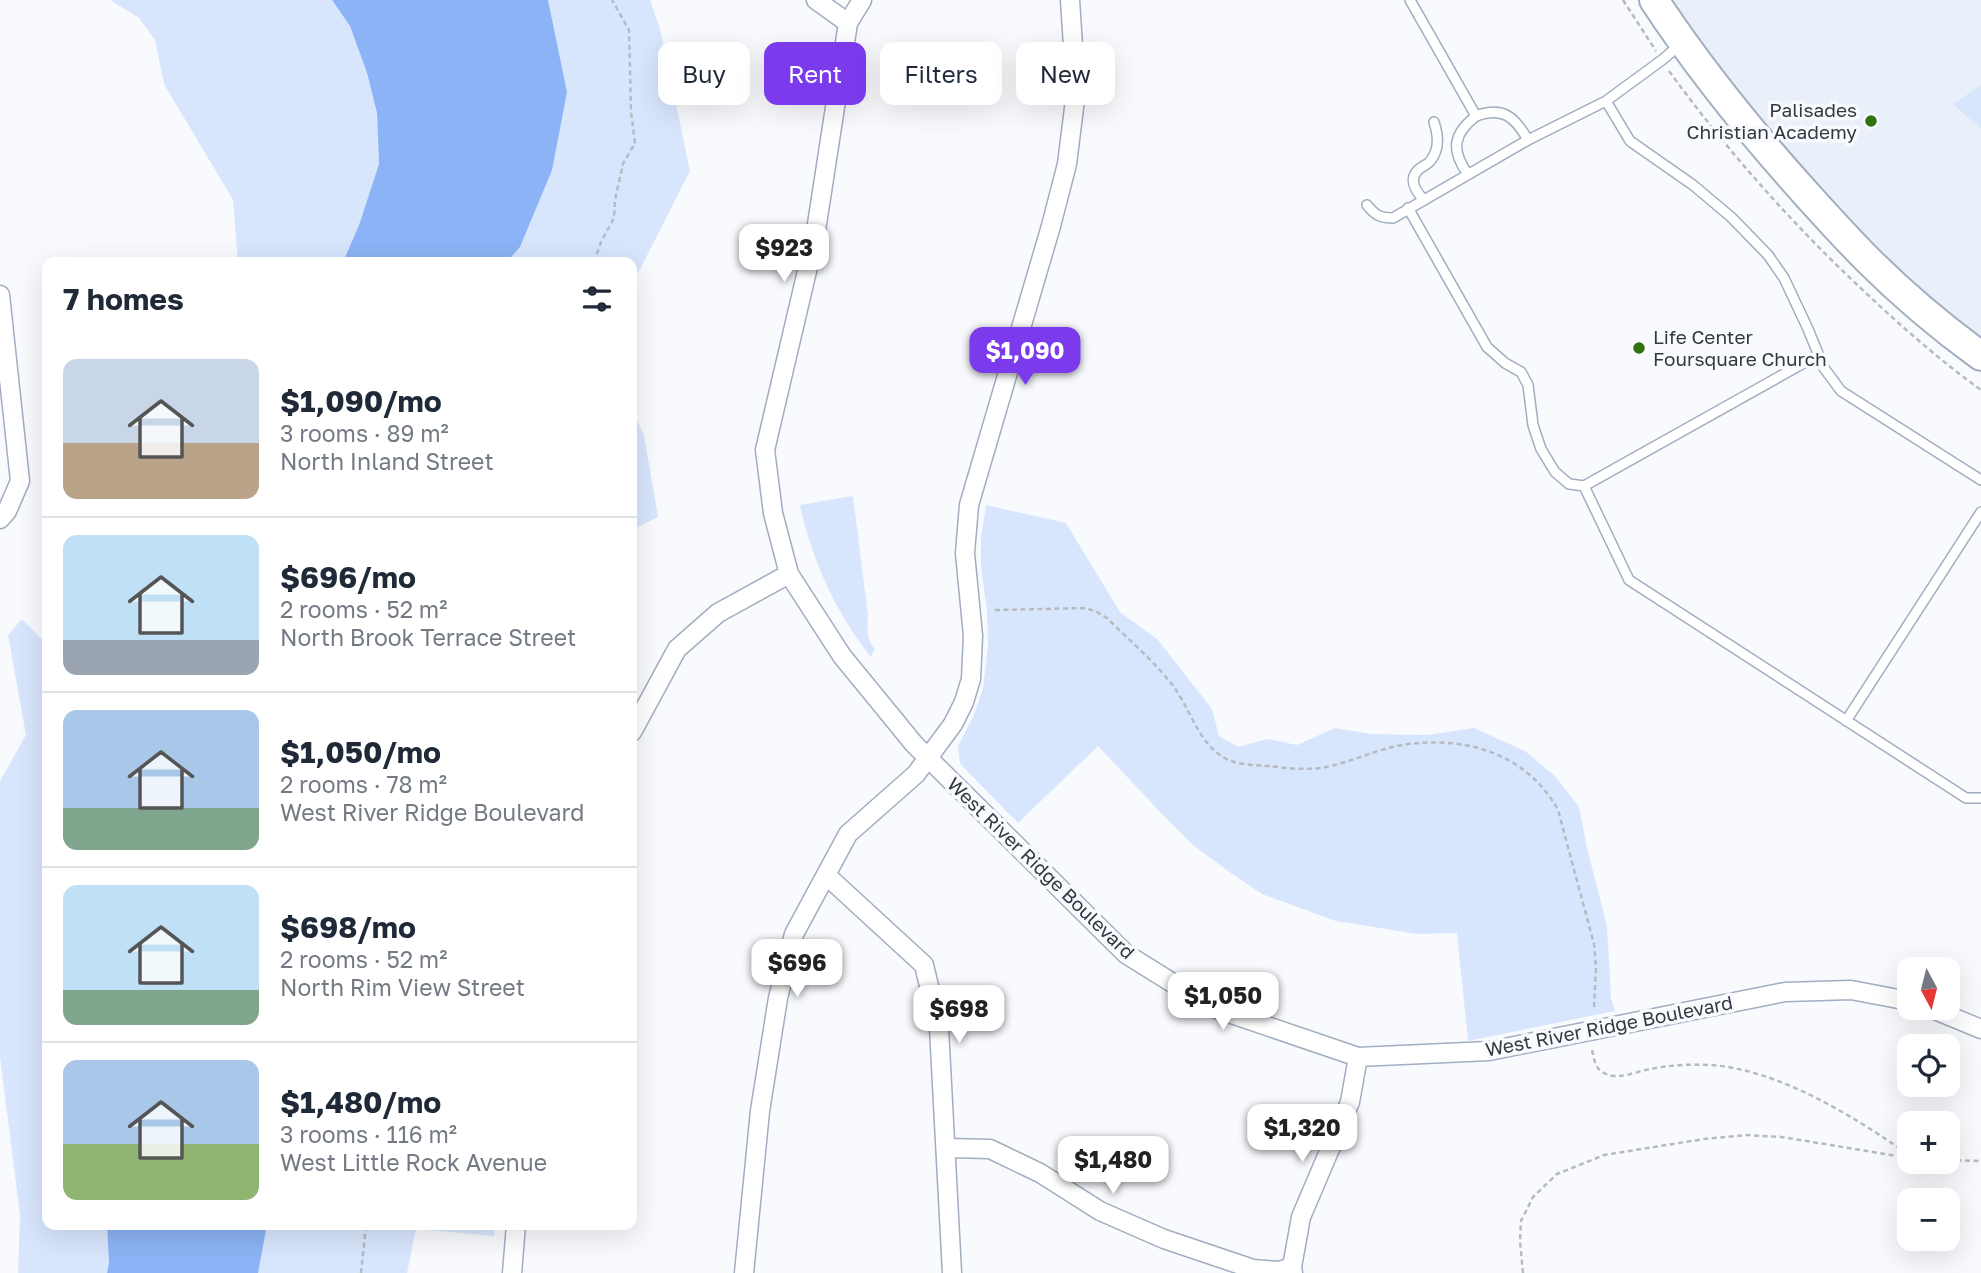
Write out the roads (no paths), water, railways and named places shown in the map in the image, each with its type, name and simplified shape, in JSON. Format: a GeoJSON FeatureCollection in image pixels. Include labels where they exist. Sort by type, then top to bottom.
{"type":"FeatureCollection","features":[{"type":"Feature","properties":{"kind":"main road"},"geometry":{"type":"LineString","coordinates":[[1654,0],[1764,147],[1868,260],[1951,334],[1981,356]]}},
{"type":"Feature","properties":{"kind":"street"},"geometry":{"type":"LineString","coordinates":[[816,0],[848,23],[862,0]]}},
{"type":"Feature","properties":{"kind":"street"},"geometry":{"type":"LineString","coordinates":[[744,1273],[761,1111],[778,998],[794,934],[848,834],[916,774],[953,724],[971,679],[973,636],[965,553],[970,505],[1067,164],[1076,92],[1070,0]]}},
{"type":"Feature","properties":{"kind":"street","name":"West River Ridge Boulevard"},"geometry":{"type":"LineString","coordinates":[[848,23],[815,237],[765,450],[773,513],[789,574],[842,656],[914,744],[1126,954],[1211,1007],[1358,1057],[1489,1051],[1785,992],[1851,989],[1897,999]]}},
{"type":"Feature","properties":{"kind":"street"},"geometry":{"type":"LineString","coordinates":[[0,295],[20,481],[7,511],[0,519]]}},
{"type":"Feature","properties":{"kind":"street"},"geometry":{"type":"LineString","coordinates":[[637,723],[677,649],[718,613],[789,574]]}},
{"type":"Feature","properties":{"kind":"street"},"geometry":{"type":"LineString","coordinates":[[826,875],[924,965],[939,1028],[952,1273]]}},
{"type":"Feature","properties":{"kind":"street"},"geometry":{"type":"LineString","coordinates":[[1960,1019],[1980,1026]]}},
{"type":"Feature","properties":{"kind":"street"},"geometry":{"type":"LineString","coordinates":[[947,1148],[990,1149],[1040,1173],[1100,1211],[1164,1239],[1252,1269],[1279,1272],[1292,1270],[1301,1217],[1350,1102],[1358,1057]]}},
{"type":"Feature","properties":{"kind":"street"},"geometry":{"type":"LineString","coordinates":[[512,1273],[516,1230]]}},
{"type":"Feature","properties":{"kind":"lane"},"geometry":{"type":"LineString","coordinates":[[1410,0],[1476,116]]}},
{"type":"Feature","properties":{"kind":"lane"},"geometry":{"type":"LineString","coordinates":[[1367,205],[1375,215],[1393,218],[1467,173],[1606,101],[1683,42]]}},
{"type":"Feature","properties":{"kind":"lane"},"geometry":{"type":"LineString","coordinates":[[1606,101],[1630,141],[1693,185],[1731,217],[1768,255],[1784,278],[1824,369],[1841,391],[1981,480]]}},
{"type":"Feature","properties":{"kind":"lane"},"geometry":{"type":"LineString","coordinates":[[1467,173],[1457,156],[1457,145],[1459,134],[1476,116],[1500,113],[1511,116],[1520,125],[1528,140]]}},
{"type":"Feature","properties":{"kind":"lane"},"geometry":{"type":"LineString","coordinates":[[1423,200],[1414,188],[1413,180],[1417,170],[1430,163],[1435,155],[1439,136],[1434,122]]}},
{"type":"Feature","properties":{"kind":"lane"},"geometry":{"type":"LineString","coordinates":[[1408,208],[1487,347],[1505,363],[1521,372],[1528,385],[1533,425],[1541,449],[1555,472],[1569,484],[1584,486],[1818,355]]}},
{"type":"Feature","properties":{"kind":"lane"},"geometry":{"type":"LineString","coordinates":[[1584,486],[1629,580],[1966,798],[1981,798]]}},
{"type":"Feature","properties":{"kind":"lane"},"geometry":{"type":"LineString","coordinates":[[1846,721],[1981,512]]}},
{"type":"Feature","properties":{"kind":"water"},"geometry":{"type":"Polygon","coordinates":[[[332,0],[548,0],[567,92],[552,170],[520,247],[511,257],[345,257],[379,164],[377,113],[367,73],[350,26],[332,0]]]}},
{"type":"Feature","properties":{"kind":"water"},"geometry":{"type":"Polygon","coordinates":[[[107,1230],[266,1230],[258,1273],[107,1273],[107,1230]]]}},
{"type":"Feature","properties":{"kind":"place","name":"Palisades Christian Academy"},"geometry":{"type":"Point","coordinates":[1871,121]}},
{"type":"Feature","properties":{"kind":"place","name":"Life Center Foursquare Church"},"geometry":{"type":"Point","coordinates":[1639,348]}}]}
